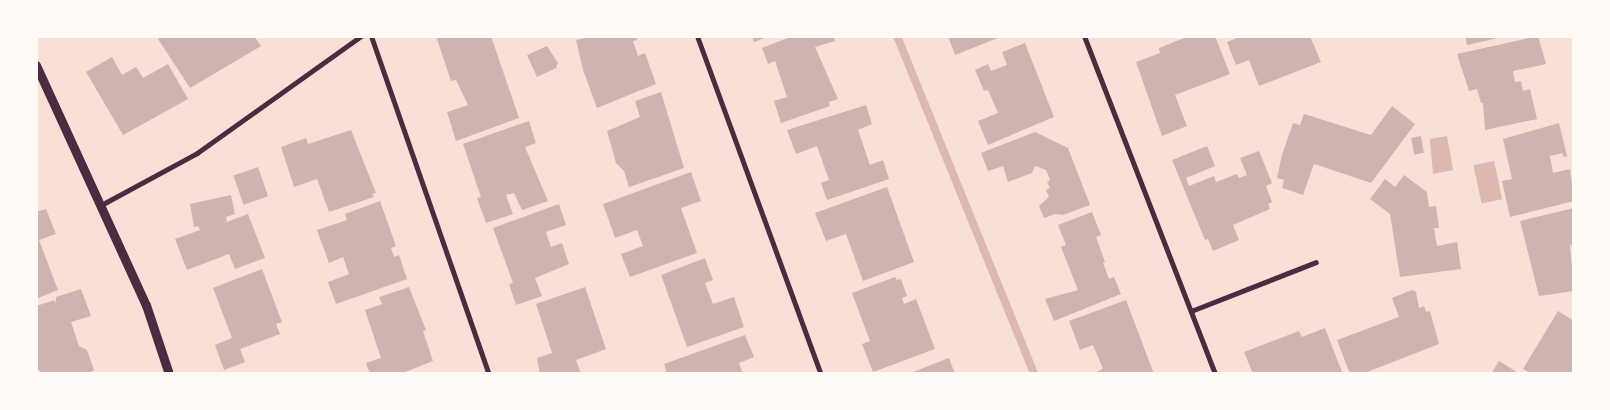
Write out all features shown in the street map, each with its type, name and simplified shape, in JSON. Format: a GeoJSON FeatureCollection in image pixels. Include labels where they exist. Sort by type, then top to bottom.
{"type":"FeatureCollection","features":[{"type":"Feature","properties":{"kind":"street"},"geometry":{"type":"LineString","coordinates":[[101,205],[197,152],[361,36]]}},
{"type":"Feature","properties":{"kind":"street"},"geometry":{"type":"LineString","coordinates":[[371,36],[489,374]]}},
{"type":"Feature","properties":{"kind":"street"},"geometry":{"type":"LineString","coordinates":[[697,36],[821,374]]}},
{"type":"Feature","properties":{"kind":"street"},"geometry":{"type":"LineString","coordinates":[[1084,36],[1214,374]]}},
{"type":"Feature","properties":{"kind":"street"},"geometry":{"type":"LineString","coordinates":[[36,65],[146,305],[170,374]]}},
{"type":"Feature","properties":{"kind":"street"},"geometry":{"type":"LineString","coordinates":[[1191,311],[1316,262]]}},
{"type":"Feature","properties":{"kind":"shaded area"},"geometry":{"type":"Polygon","coordinates":[[[1447,136],[1453,170],[1433,174],[1430,139],[1447,136]]]}},
{"type":"Feature","properties":{"kind":"shaded area"},"geometry":{"type":"Polygon","coordinates":[[[1494,161],[1502,199],[1482,204],[1473,165],[1494,161]]]}},
{"type":"Feature","properties":{"kind":"building"},"geometry":{"type":"Polygon","coordinates":[[[163,36],[254,36],[261,46],[190,88],[158,39],[163,36]]]}},
{"type":"Feature","properties":{"kind":"building"},"geometry":{"type":"Polygon","coordinates":[[[436,36],[491,36],[519,118],[456,141],[447,112],[468,105],[456,80],[451,81],[436,36]]]}},
{"type":"Feature","properties":{"kind":"building"},"geometry":{"type":"Polygon","coordinates":[[[593,36],[636,36],[637,40],[633,41],[638,56],[645,53],[656,84],[597,108],[583,70],[576,40],[593,36]]]}},
{"type":"Feature","properties":{"kind":"building"},"geometry":{"type":"Polygon","coordinates":[[[752,36],[770,36],[754,42],[752,36]]]}},
{"type":"Feature","properties":{"kind":"building"},"geometry":{"type":"Polygon","coordinates":[[[793,36],[834,36],[835,41],[815,47],[838,99],[829,102],[830,106],[781,123],[774,101],[787,97],[775,61],[768,64],[762,48],[793,36]]]}},
{"type":"Feature","properties":{"kind":"building"},"geometry":{"type":"Polygon","coordinates":[[[948,36],[1003,36],[955,55],[948,36]]]}},
{"type":"Feature","properties":{"kind":"building"},"geometry":{"type":"Polygon","coordinates":[[[1189,36],[1215,36],[1230,74],[1175,95],[1187,126],[1162,136],[1136,62],[1160,53],[1159,48],[1189,36]]]}},
{"type":"Feature","properties":{"kind":"building"},"geometry":{"type":"Polygon","coordinates":[[[1242,36],[1310,36],[1321,62],[1259,86],[1249,60],[1236,65],[1227,42],[1242,36]]]}},
{"type":"Feature","properties":{"kind":"building"},"geometry":{"type":"Polygon","coordinates":[[[1465,36],[1502,36],[1502,37],[1467,45],[1465,36]]]}},
{"type":"Feature","properties":{"kind":"building"},"geometry":{"type":"Polygon","coordinates":[[[1538,36],[1546,64],[1513,71],[1515,82],[1521,81],[1523,91],[1530,89],[1537,119],[1485,130],[1483,103],[1481,103],[1477,89],[1469,91],[1457,54],[1538,36]]]}},
{"type":"Feature","properties":{"kind":"building"},"geometry":{"type":"Polygon","coordinates":[[[1025,43],[1054,117],[988,145],[978,121],[998,113],[988,90],[984,91],[975,70],[988,64],[991,71],[1007,65],[1002,52],[1025,43]]]}},
{"type":"Feature","properties":{"kind":"building"},"geometry":{"type":"Polygon","coordinates":[[[547,46],[558,63],[556,68],[537,77],[527,55],[547,46]]]}},
{"type":"Feature","properties":{"kind":"building"},"geometry":{"type":"Polygon","coordinates":[[[112,57],[122,75],[136,67],[143,78],[168,64],[188,99],[123,135],[86,72],[112,57]]]}},
{"type":"Feature","properties":{"kind":"building"},"geometry":{"type":"Polygon","coordinates":[[[661,92],[684,168],[629,187],[624,171],[616,163],[607,131],[640,117],[635,101],[661,92]]]}},
{"type":"Feature","properties":{"kind":"building"},"geometry":{"type":"Polygon","coordinates":[[[866,105],[872,124],[858,130],[870,165],[883,160],[889,179],[827,200],[821,183],[829,180],[817,146],[796,154],[787,130],[866,105]]]}},
{"type":"Feature","properties":{"kind":"building"},"geometry":{"type":"Polygon","coordinates":[[[1392,106],[1415,124],[1371,183],[1314,164],[1303,195],[1282,188],[1284,180],[1277,178],[1282,155],[1293,123],[1300,125],[1304,114],[1371,135],[1392,106]]]}},
{"type":"Feature","properties":{"kind":"building"},"geometry":{"type":"Polygon","coordinates":[[[529,121],[536,143],[525,147],[548,201],[522,210],[514,193],[506,195],[513,214],[486,223],[477,198],[481,197],[463,144],[529,121]]]}},
{"type":"Feature","properties":{"kind":"building"},"geometry":{"type":"Polygon","coordinates":[[[1559,123],[1567,156],[1563,157],[1563,153],[1550,156],[1553,173],[1570,169],[1574,201],[1510,217],[1502,181],[1512,179],[1503,139],[1559,123]]]}},
{"type":"Feature","properties":{"kind":"building"},"geometry":{"type":"Polygon","coordinates":[[[351,130],[376,193],[372,194],[374,197],[329,212],[317,179],[294,187],[281,147],[306,138],[308,144],[351,130]]]}},
{"type":"Feature","properties":{"kind":"building"},"geometry":{"type":"Polygon","coordinates":[[[1035,132],[1068,148],[1090,205],[1063,215],[1055,214],[1044,218],[1039,206],[1049,197],[1046,190],[1050,188],[1047,182],[1050,180],[1046,170],[1035,166],[1032,173],[1008,182],[1003,166],[988,171],[981,153],[1035,132]]]}},
{"type":"Feature","properties":{"kind":"building"},"geometry":{"type":"Polygon","coordinates":[[[1421,136],[1424,153],[1414,154],[1411,138],[1421,136]]]}},
{"type":"Feature","properties":{"kind":"building"},"geometry":{"type":"Polygon","coordinates":[[[1207,146],[1215,166],[1186,178],[1189,186],[1214,176],[1216,182],[1237,174],[1239,178],[1247,175],[1240,158],[1259,151],[1272,183],[1266,186],[1272,202],[1268,204],[1270,209],[1233,225],[1239,240],[1213,251],[1208,239],[1205,240],[1172,160],[1207,146]]]}},
{"type":"Feature","properties":{"kind":"building"},"geometry":{"type":"Polygon","coordinates":[[[258,167],[268,196],[244,205],[233,175],[258,167]]]}},
{"type":"Feature","properties":{"kind":"building"},"geometry":{"type":"Polygon","coordinates":[[[691,172],[701,201],[681,208],[697,253],[630,277],[621,254],[643,246],[637,230],[615,238],[603,204],[691,172]]]}},
{"type":"Feature","properties":{"kind":"building"},"geometry":{"type":"Polygon","coordinates":[[[1404,175],[1427,192],[1429,207],[1436,206],[1439,228],[1434,228],[1437,246],[1457,242],[1461,269],[1400,277],[1390,214],[1370,199],[1385,179],[1395,187],[1404,175]]]}},
{"type":"Feature","properties":{"kind":"building"},"geometry":{"type":"Polygon","coordinates":[[[887,187],[914,262],[863,281],[846,234],[826,241],[815,213],[887,187]]]}},
{"type":"Feature","properties":{"kind":"building"},"geometry":{"type":"Polygon","coordinates":[[[231,195],[235,214],[226,217],[227,222],[248,214],[265,258],[235,269],[229,254],[187,270],[175,239],[200,230],[198,226],[194,227],[190,204],[231,195]]]}},
{"type":"Feature","properties":{"kind":"building"},"geometry":{"type":"Polygon","coordinates":[[[380,201],[396,246],[391,248],[394,257],[399,255],[407,279],[336,304],[328,282],[349,274],[343,257],[329,263],[317,230],[347,220],[345,214],[380,201]]]}},
{"type":"Feature","properties":{"kind":"building"},"geometry":{"type":"Polygon","coordinates":[[[559,204],[566,225],[546,232],[551,247],[562,243],[569,264],[535,278],[542,296],[516,305],[509,284],[513,283],[493,228],[559,204]]]}},
{"type":"Feature","properties":{"kind":"building"},"geometry":{"type":"Polygon","coordinates":[[[1574,208],[1574,244],[1570,245],[1574,291],[1539,296],[1520,221],[1574,208]]]}},
{"type":"Feature","properties":{"kind":"building"},"geometry":{"type":"Polygon","coordinates":[[[46,209],[56,234],[39,240],[58,290],[36,299],[36,212],[46,209]]]}},
{"type":"Feature","properties":{"kind":"building"},"geometry":{"type":"Polygon","coordinates":[[[1092,212],[1101,235],[1096,237],[1105,262],[1103,263],[1109,279],[1114,277],[1121,294],[1054,321],[1045,299],[1078,290],[1061,247],[1066,245],[1058,225],[1092,212]]]}},
{"type":"Feature","properties":{"kind":"building"},"geometry":{"type":"Polygon","coordinates":[[[705,258],[713,280],[705,283],[713,304],[734,297],[744,327],[687,347],[661,275],[705,258]]]}},
{"type":"Feature","properties":{"kind":"building"},"geometry":{"type":"Polygon","coordinates":[[[262,269],[282,322],[276,324],[280,334],[240,349],[245,362],[224,370],[215,345],[232,338],[213,288],[262,269]]]}},
{"type":"Feature","properties":{"kind":"building"},"geometry":{"type":"Polygon","coordinates":[[[895,277],[897,280],[901,279],[907,296],[902,298],[904,304],[916,299],[935,349],[873,372],[862,344],[870,341],[852,293],[895,277]]]}},
{"type":"Feature","properties":{"kind":"building"},"geometry":{"type":"Polygon","coordinates":[[[409,287],[426,330],[423,331],[433,361],[400,374],[370,374],[366,363],[381,358],[365,310],[382,304],[379,297],[409,287]]]}},
{"type":"Feature","properties":{"kind":"building"},"geometry":{"type":"Polygon","coordinates":[[[585,287],[606,349],[576,360],[581,374],[540,374],[537,358],[552,353],[536,304],[585,287]]]}},
{"type":"Feature","properties":{"kind":"building"},"geometry":{"type":"Polygon","coordinates":[[[81,289],[91,316],[71,322],[79,346],[87,350],[94,370],[88,374],[43,374],[36,367],[36,306],[55,300],[56,304],[56,297],[81,289]]]}},
{"type":"Feature","properties":{"kind":"building"},"geometry":{"type":"Polygon","coordinates":[[[1412,290],[1416,292],[1419,308],[1424,306],[1426,312],[1430,311],[1439,344],[1362,374],[1350,374],[1337,340],[1399,317],[1392,298],[1412,290]]]}},
{"type":"Feature","properties":{"kind":"building"},"geometry":{"type":"Polygon","coordinates":[[[1126,300],[1154,374],[1092,374],[1103,369],[1093,345],[1080,350],[1069,321],[1126,300]]]}},
{"type":"Feature","properties":{"kind":"building"},"geometry":{"type":"Polygon","coordinates":[[[1558,311],[1574,321],[1574,374],[1532,374],[1523,369],[1558,311]]]}},
{"type":"Feature","properties":{"kind":"building"},"geometry":{"type":"Polygon","coordinates":[[[1325,328],[1342,372],[1253,374],[1244,352],[1299,331],[1302,337],[1325,328]]]}},
{"type":"Feature","properties":{"kind":"building"},"geometry":{"type":"Polygon","coordinates":[[[745,335],[754,357],[739,363],[743,374],[667,374],[664,364],[745,335]]]}},
{"type":"Feature","properties":{"kind":"building"},"geometry":{"type":"Polygon","coordinates":[[[949,358],[955,374],[908,374],[949,358]]]}},
{"type":"Feature","properties":{"kind":"building"},"geometry":{"type":"Polygon","coordinates":[[[1499,361],[1520,374],[1491,374],[1499,361]]]}},
{"type":"Feature","properties":{"kind":"waterway"},"geometry":{"type":"LineString","coordinates":[[897,36],[1034,374]]}}]}
